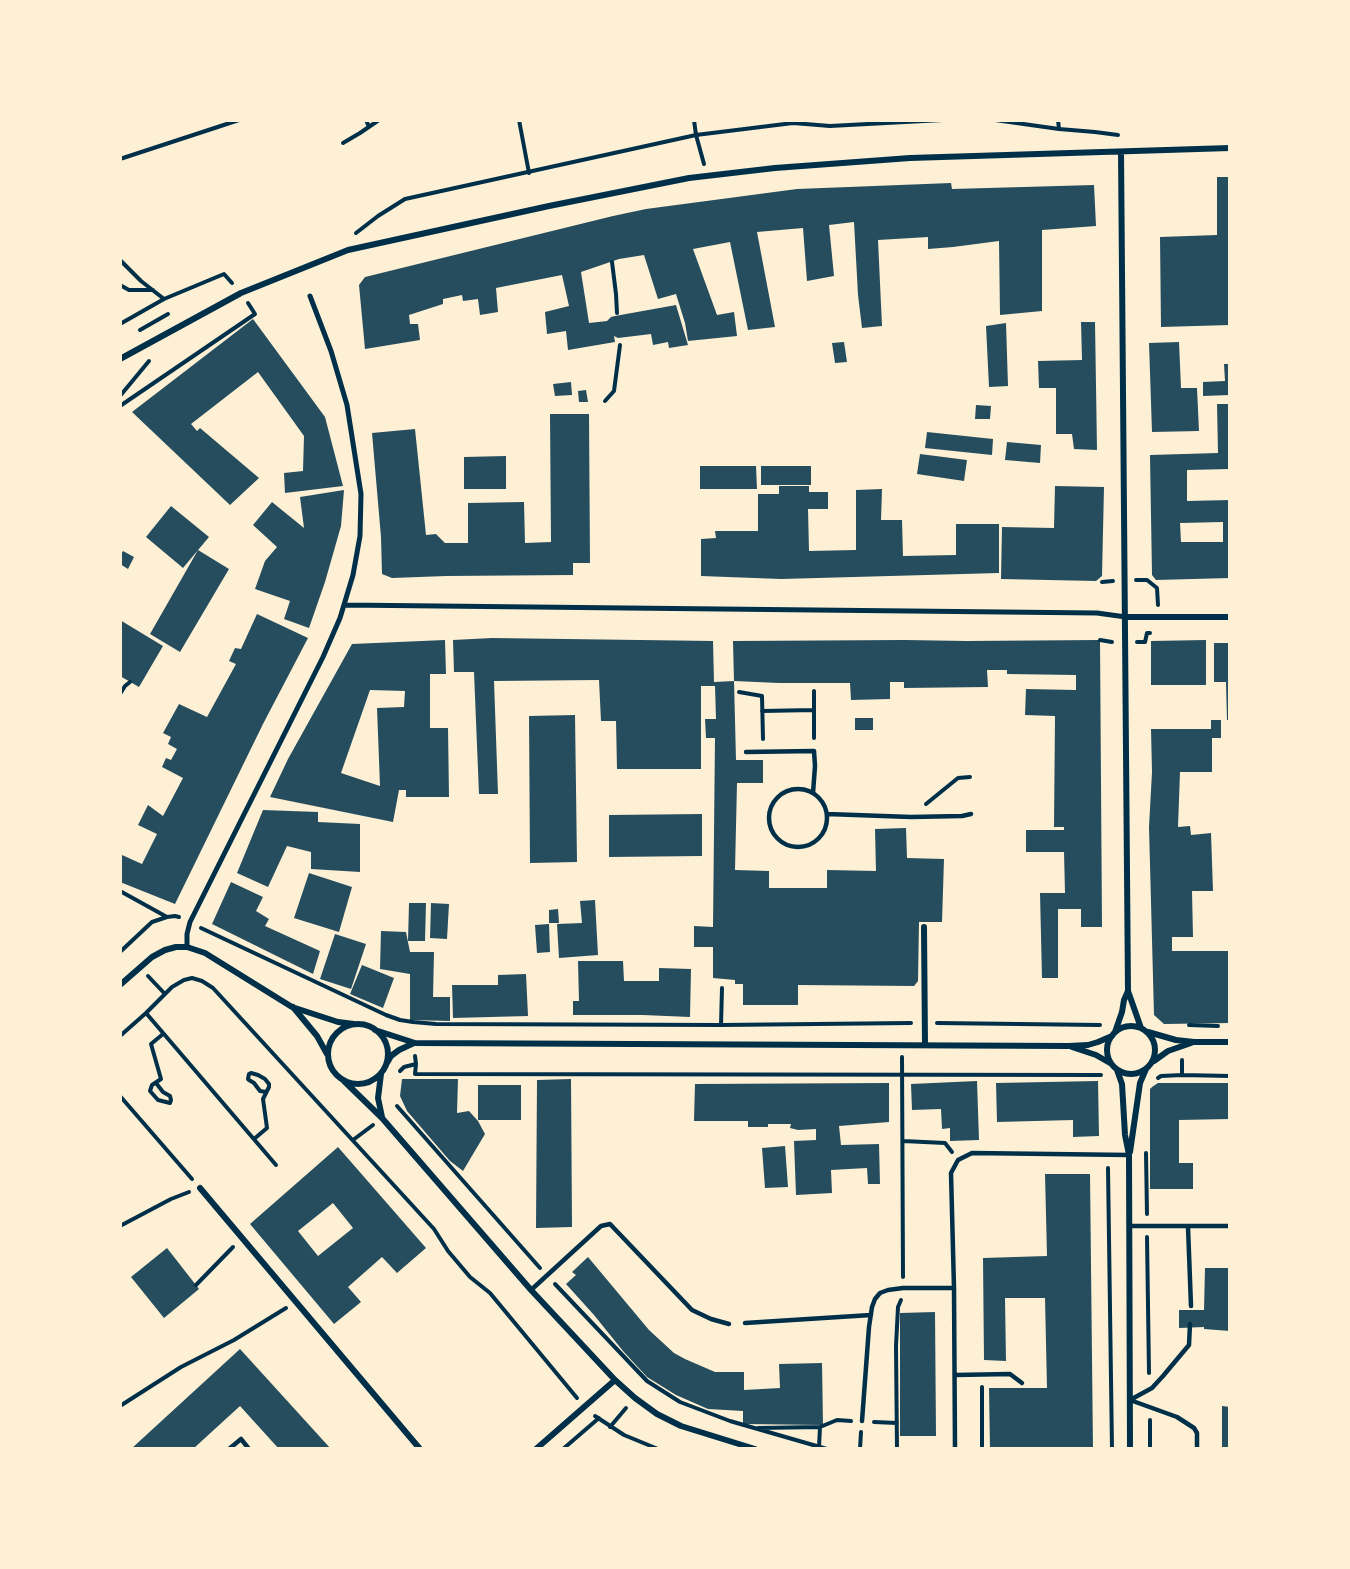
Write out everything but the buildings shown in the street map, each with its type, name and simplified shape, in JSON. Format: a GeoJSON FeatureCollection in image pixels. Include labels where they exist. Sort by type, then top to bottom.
{"type":"FeatureCollection","features":[{"type":"Feature","properties":{"kind":"street"},"geometry":{"type":"LineString","coordinates":[[120,359],[241,293],[348,250],[549,206],[707,176],[775,168],[877,160],[1230,148]]}},
{"type":"Feature","properties":{"kind":"street"},"geometry":{"type":"LineString","coordinates":[[1121,153],[1128,991],[1144,1030],[1152,1037],[1155,1050],[1152,1063]]}},
{"type":"Feature","properties":{"kind":"street"},"geometry":{"type":"LineString","coordinates":[[186,947],[190,922],[323,657],[340,618],[353,575],[360,536],[361,494],[347,405],[331,351],[310,296]]}},
{"type":"Feature","properties":{"kind":"street"},"geometry":{"type":"LineString","coordinates":[[344,605],[1097,613],[1126,618],[1230,617]]}},
{"type":"Feature","properties":{"kind":"street"},"geometry":{"type":"LineString","coordinates":[[924,927],[925,1045]]}},
{"type":"Feature","properties":{"kind":"street"},"geometry":{"type":"LineString","coordinates":[[120,984],[152,957],[165,950],[186,947],[205,953],[292,1007],[338,1022],[362,1024],[415,1043],[1069,1046],[1098,1042],[1128,1026],[1168,1039],[1230,1042]]}},
{"type":"Feature","properties":{"kind":"street"},"geometry":{"type":"LineString","coordinates":[[1111,1064],[1107,1050],[1108,1042],[1122,1012],[1128,991]]}},
{"type":"Feature","properties":{"kind":"street"},"geometry":{"type":"LineString","coordinates":[[292,1007],[317,1036],[328,1055],[333,1070],[382,1118],[531,1290],[615,1380],[657,1414],[681,1426],[755,1449]]}},
{"type":"Feature","properties":{"kind":"street"},"geometry":{"type":"LineString","coordinates":[[328,1055],[329,1046],[338,1031],[354,1024]]}},
{"type":"Feature","properties":{"kind":"street"},"geometry":{"type":"LineString","coordinates":[[375,1030],[382,1036],[386,1045],[386,1064]]}},
{"type":"Feature","properties":{"kind":"street"},"geometry":{"type":"LineString","coordinates":[[1069,1046],[1096,1055],[1117,1070],[1131,1074],[1146,1069],[1159,1056],[1168,1051],[1194,1042]]}},
{"type":"Feature","properties":{"kind":"street"},"geometry":{"type":"LineString","coordinates":[[382,1118],[378,1098],[381,1073],[391,1056],[415,1043]]}},
{"type":"Feature","properties":{"kind":"street"},"geometry":{"type":"LineString","coordinates":[[1129,1155],[1140,1083],[1146,1069]]}},
{"type":"Feature","properties":{"kind":"street"},"geometry":{"type":"LineString","coordinates":[[1117,1070],[1122,1084],[1129,1155],[1130,1449]]}},
{"type":"Feature","properties":{"kind":"street"},"geometry":{"type":"LineString","coordinates":[[345,1081],[354,1084],[364,1083],[381,1073]]}},
{"type":"Feature","properties":{"kind":"street"},"geometry":{"type":"LineString","coordinates":[[200,1188],[420,1449]]}},
{"type":"Feature","properties":{"kind":"street"},"geometry":{"type":"LineString","coordinates":[[536,1449],[615,1380]]}},
{"type":"Feature","properties":{"kind":"lane"},"geometry":{"type":"LineString","coordinates":[[746,752],[814,751],[813,793]]}},
{"type":"Feature","properties":{"kind":"lane"},"geometry":{"type":"LineString","coordinates":[[796,788],[805,789],[820,798],[827,814],[827,824],[818,840],[801,848],[791,847],[776,838],[768,821],[772,802],[786,790],[796,788]]}},
{"type":"Feature","properties":{"kind":"lane"},"geometry":{"type":"LineString","coordinates":[[827,814],[911,817],[971,814]]}},
{"type":"Feature","properties":{"kind":"lane"},"geometry":{"type":"LineString","coordinates":[[955,1449],[951,1173],[958,1160],[972,1153],[1129,1155]]}},
{"type":"Feature","properties":{"kind":"lane"},"geometry":{"type":"LineString","coordinates":[[531,1290],[601,1226],[610,1224],[692,1310],[729,1324]]}},
{"type":"Feature","properties":{"kind":"lane"},"geometry":{"type":"LineString","coordinates":[[1129,1226],[1230,1226]]}},
{"type":"Feature","properties":{"kind":"lane"},"geometry":{"type":"LineString","coordinates":[[1188,1227],[1191,1306]]}},
{"type":"Feature","properties":{"kind":"lane"},"geometry":{"type":"LineString","coordinates":[[862,1421],[872,1307],[880,1293],[903,1288],[954,1288]]}},
{"type":"Feature","properties":{"kind":"lane"},"geometry":{"type":"LineString","coordinates":[[745,1323],[871,1315]]}},
{"type":"Feature","properties":{"kind":"lane"},"geometry":{"type":"LineString","coordinates":[[1130,1400],[1149,1390],[1189,1345],[1190,1324]]}},
{"type":"Feature","properties":{"kind":"lane"},"geometry":{"type":"LineString","coordinates":[[955,1375],[1010,1374],[1022,1383]]}},
{"type":"Feature","properties":{"kind":"lane"},"geometry":{"type":"LineString","coordinates":[[1130,1400],[1177,1417],[1194,1428],[1197,1433],[1197,1449]]}},
{"type":"Feature","properties":{"kind":"lane"},"geometry":{"type":"LineString","coordinates":[[229,1449],[241,1439],[249,1449]]}},
{"type":"Feature","properties":{"kind":"path"},"geometry":{"type":"LineString","coordinates":[[120,159],[239,120]]}},
{"type":"Feature","properties":{"kind":"path"},"geometry":{"type":"LineString","coordinates":[[366,120],[369,127]]}},
{"type":"Feature","properties":{"kind":"path"},"geometry":{"type":"LineString","coordinates":[[343,143],[379,120]]}},
{"type":"Feature","properties":{"kind":"path"},"geometry":{"type":"LineString","coordinates":[[519,120],[529,173]]}},
{"type":"Feature","properties":{"kind":"path"},"geometry":{"type":"LineString","coordinates":[[694,120],[707,176]]}},
{"type":"Feature","properties":{"kind":"path"},"geometry":{"type":"LineString","coordinates":[[823,120],[826,125]]}},
{"type":"Feature","properties":{"kind":"path"},"geometry":{"type":"LineString","coordinates":[[349,236],[405,199],[696,135],[793,123],[826,125],[943,120]]}},
{"type":"Feature","properties":{"kind":"path"},"geometry":{"type":"LineString","coordinates":[[995,120],[1121,135]]}},
{"type":"Feature","properties":{"kind":"path"},"geometry":{"type":"LineString","coordinates":[[1058,120],[1059,129]]}},
{"type":"Feature","properties":{"kind":"path"},"geometry":{"type":"LineString","coordinates":[[120,260],[164,299]]}},
{"type":"Feature","properties":{"kind":"path"},"geometry":{"type":"LineString","coordinates":[[612,262],[617,314]]}},
{"type":"Feature","properties":{"kind":"path"},"geometry":{"type":"LineString","coordinates":[[120,324],[164,299],[224,274],[255,314],[120,405]]}},
{"type":"Feature","properties":{"kind":"path"},"geometry":{"type":"LineString","coordinates":[[221,288],[237,279]]}},
{"type":"Feature","properties":{"kind":"path"},"geometry":{"type":"LineString","coordinates":[[120,285],[129,290],[154,290]]}},
{"type":"Feature","properties":{"kind":"path"},"geometry":{"type":"LineString","coordinates":[[139,330],[170,314]]}},
{"type":"Feature","properties":{"kind":"path"},"geometry":{"type":"LineString","coordinates":[[605,401],[614,391],[620,345]]}},
{"type":"Feature","properties":{"kind":"path"},"geometry":{"type":"LineString","coordinates":[[120,396],[149,361]]}},
{"type":"Feature","properties":{"kind":"path"},"geometry":{"type":"LineString","coordinates":[[120,694],[130,682]]}},
{"type":"Feature","properties":{"kind":"path"},"geometry":{"type":"LineString","coordinates":[[120,683],[125,686]]}},
{"type":"Feature","properties":{"kind":"path"},"geometry":{"type":"LineString","coordinates":[[814,691],[814,751]]}},
{"type":"Feature","properties":{"kind":"path"},"geometry":{"type":"LineString","coordinates":[[739,692],[762,696],[763,752]]}},
{"type":"Feature","properties":{"kind":"path"},"geometry":{"type":"LineString","coordinates":[[762,711],[814,710]]}},
{"type":"Feature","properties":{"kind":"path"},"geometry":{"type":"LineString","coordinates":[[936,796],[958,778],[970,777]]}},
{"type":"Feature","properties":{"kind":"path"},"geometry":{"type":"LineString","coordinates":[[120,891],[167,917]]}},
{"type":"Feature","properties":{"kind":"path"},"geometry":{"type":"LineString","coordinates":[[121,953],[152,922],[175,916],[400,1020],[435,1024],[914,1023]]}},
{"type":"Feature","properties":{"kind":"path"},"geometry":{"type":"LineString","coordinates":[[120,1036],[165,994],[184,980],[192,978],[213,988],[428,1223],[463,1269],[489,1293],[584,1406],[624,1435],[658,1449]]}},
{"type":"Feature","properties":{"kind":"path"},"geometry":{"type":"LineString","coordinates":[[159,988],[165,994]]}},
{"type":"Feature","properties":{"kind":"path"},"geometry":{"type":"LineString","coordinates":[[721,1024],[722,988]]}},
{"type":"Feature","properties":{"kind":"path"},"geometry":{"type":"LineString","coordinates":[[146,1013],[276,1165]]}},
{"type":"Feature","properties":{"kind":"path"},"geometry":{"type":"LineString","coordinates":[[897,1449],[898,1306],[903,1288],[902,1023]]}},
{"type":"Feature","properties":{"kind":"path"},"geometry":{"type":"LineString","coordinates":[[926,1023],[1104,1024]]}},
{"type":"Feature","properties":{"kind":"path"},"geometry":{"type":"LineString","coordinates":[[1183,1025],[1218,1026]]}},
{"type":"Feature","properties":{"kind":"path"},"geometry":{"type":"LineString","coordinates":[[156,1083],[163,1092],[170,1096],[170,1103],[158,1100],[151,1093],[152,1085],[160,1078],[151,1044],[163,1034]]}},
{"type":"Feature","properties":{"kind":"path"},"geometry":{"type":"LineString","coordinates":[[1182,1046],[1182,1075]]}},
{"type":"Feature","properties":{"kind":"path"},"geometry":{"type":"LineString","coordinates":[[416,1064],[415,1074],[1106,1075]]}},
{"type":"Feature","properties":{"kind":"path"},"geometry":{"type":"LineString","coordinates":[[254,1139],[267,1128],[263,1099],[266,1092],[268,1087],[268,1081],[258,1075],[249,1074],[248,1079],[260,1090],[266,1092]]}},
{"type":"Feature","properties":{"kind":"path"},"geometry":{"type":"LineString","coordinates":[[1155,1080],[1161,1076],[1230,1076]]}},
{"type":"Feature","properties":{"kind":"path"},"geometry":{"type":"LineString","coordinates":[[120,1096],[200,1188],[171,1199],[120,1226]]}},
{"type":"Feature","properties":{"kind":"path"},"geometry":{"type":"LineString","coordinates":[[397,1106],[547,1276],[647,1382],[680,1402],[730,1421],[827,1449]]}},
{"type":"Feature","properties":{"kind":"path"},"geometry":{"type":"LineString","coordinates":[[903,1141],[945,1143],[958,1160]]}},
{"type":"Feature","properties":{"kind":"path"},"geometry":{"type":"LineString","coordinates":[[1146,1149],[1149,1390]]}},
{"type":"Feature","properties":{"kind":"path"},"geometry":{"type":"LineString","coordinates":[[1108,1155],[1112,1449]]}},
{"type":"Feature","properties":{"kind":"path"},"geometry":{"type":"LineString","coordinates":[[196,1285],[242,1238]]}},
{"type":"Feature","properties":{"kind":"path"},"geometry":{"type":"LineString","coordinates":[[120,1406],[181,1368],[234,1340],[297,1302]]}},
{"type":"Feature","properties":{"kind":"path"},"geometry":{"type":"LineString","coordinates":[[982,1374],[982,1449]]}},
{"type":"Feature","properties":{"kind":"path"},"geometry":{"type":"LineString","coordinates":[[1149,1406],[1150,1449]]}},
{"type":"Feature","properties":{"kind":"path"},"geometry":{"type":"LineString","coordinates":[[563,1449],[599,1419]]}},
{"type":"Feature","properties":{"kind":"path"},"geometry":{"type":"LineString","coordinates":[[752,1428],[820,1427],[837,1420],[897,1423]]}},
{"type":"Feature","properties":{"kind":"path"},"geometry":{"type":"LineString","coordinates":[[819,1447],[820,1427]]}}]}
